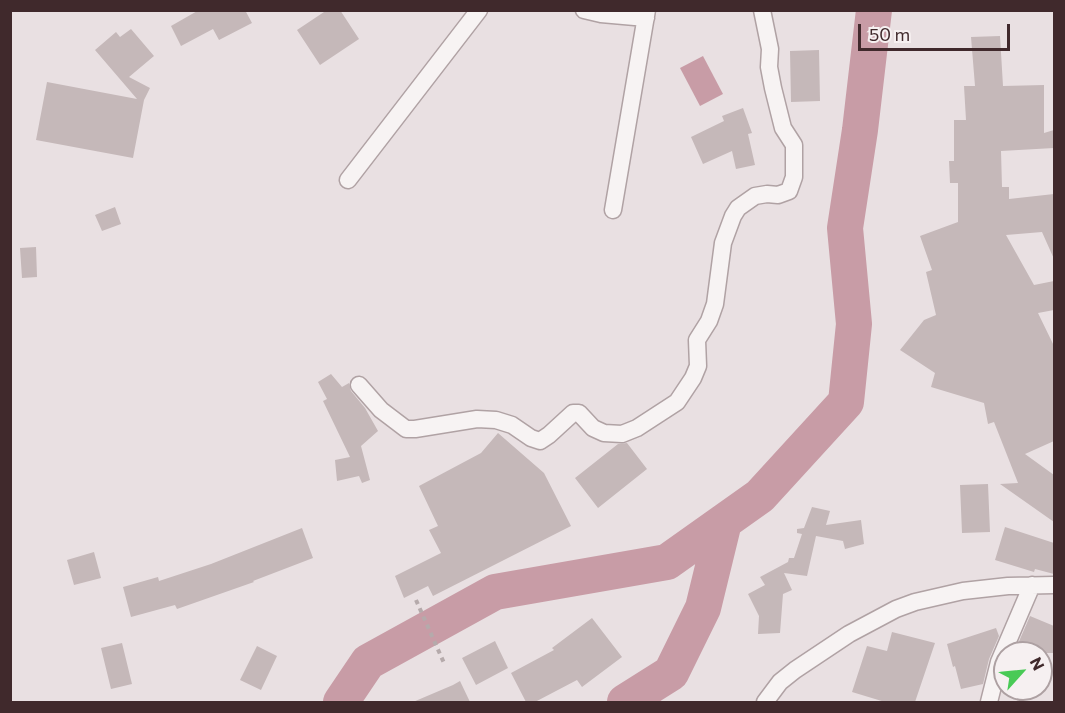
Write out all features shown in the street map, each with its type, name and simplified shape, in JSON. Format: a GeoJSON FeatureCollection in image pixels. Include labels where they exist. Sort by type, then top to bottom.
{"type":"FeatureCollection","features":[{"type":"Feature","properties":{"kind":"street"},"geometry":{"type":"LineString","coordinates":[[348,180],[479,10]]}},
{"type":"Feature","properties":{"kind":"street"},"geometry":{"type":"LineString","coordinates":[[584,10],[601,14],[646,14],[613,210]]}},
{"type":"Feature","properties":{"kind":"street"},"geometry":{"type":"LineString","coordinates":[[359,385],[381,410],[406,429],[477,419],[496,420],[512,425],[531,438],[540,441],[573,413],[579,413],[593,428],[604,434],[622,434],[637,428],[677,402],[698,366],[697,340],[709,321],[715,304],[723,243],[732,216],[738,208],[755,196],[778,195],[789,191],[794,177],[794,145],[783,128],[773,88],[769,67],[770,49],[762,10]]}},
{"type":"Feature","properties":{"kind":"street"},"geometry":{"type":"LineString","coordinates":[[989,702],[999,662],[1032,585]]}},
{"type":"Feature","properties":{"kind":"street"},"geometry":{"type":"LineString","coordinates":[[765,702],[780,682],[795,670],[849,634],[896,609],[915,602],[963,591],[1008,586],[1054,585]]}},
{"type":"Feature","properties":{"kind":"path"},"geometry":{"type":"LineString","coordinates":[[416,600],[444,663]]}},
{"type":"Feature","properties":{"kind":"shaded area"},"geometry":{"type":"Polygon","coordinates":[[[703,56],[723,94],[700,106],[680,68],[703,56]]]}},
{"type":"Feature","properties":{"kind":"building"},"geometry":{"type":"Polygon","coordinates":[[[199,10],[245,10],[252,23],[219,40],[213,29],[181,46],[171,26],[199,10]]]}},
{"type":"Feature","properties":{"kind":"building"},"geometry":{"type":"Polygon","coordinates":[[[327,10],[340,10],[359,39],[320,65],[297,30],[327,10]]]}},
{"type":"Feature","properties":{"kind":"building"},"geometry":{"type":"Polygon","coordinates":[[[131,29],[154,56],[129,77],[150,88],[144,100],[133,158],[36,140],[47,82],[137,99],[95,50],[116,32],[120,37],[131,29]]]}},
{"type":"Feature","properties":{"kind":"building"},"geometry":{"type":"Polygon","coordinates":[[[1000,36],[1003,86],[1044,85],[1044,133],[1054,130],[1054,148],[1001,151],[1002,187],[1009,187],[1009,199],[1054,194],[1054,259],[1042,232],[1006,235],[1034,285],[1054,281],[1054,310],[1038,313],[1054,346],[1054,441],[1025,454],[1054,475],[1054,522],[1000,484],[1018,483],[994,422],[988,424],[984,403],[931,387],[935,373],[900,350],[924,320],[936,315],[926,272],[932,270],[920,236],[958,222],[958,183],[950,183],[949,161],[954,161],[954,120],[966,120],[964,86],[975,86],[971,37],[1000,36]]]}},
{"type":"Feature","properties":{"kind":"building"},"geometry":{"type":"Polygon","coordinates":[[[819,50],[820,101],[791,102],[790,51],[819,50]]]}},
{"type":"Feature","properties":{"kind":"building"},"geometry":{"type":"Polygon","coordinates":[[[743,108],[752,133],[748,134],[755,165],[736,169],[732,151],[703,164],[691,137],[724,121],[722,116],[743,108]]]}},
{"type":"Feature","properties":{"kind":"building"},"geometry":{"type":"Polygon","coordinates":[[[115,207],[121,224],[102,231],[95,215],[115,207]]]}},
{"type":"Feature","properties":{"kind":"building"},"geometry":{"type":"Polygon","coordinates":[[[36,247],[37,277],[22,278],[20,248],[36,247]]]}},
{"type":"Feature","properties":{"kind":"building"},"geometry":{"type":"Polygon","coordinates":[[[331,374],[342,387],[349,383],[351,391],[365,408],[378,431],[361,446],[370,480],[362,483],[359,476],[337,481],[335,460],[350,457],[323,401],[327,399],[318,382],[331,374]]]}},
{"type":"Feature","properties":{"kind":"building"},"geometry":{"type":"Polygon","coordinates":[[[498,433],[544,473],[571,526],[433,596],[428,586],[404,598],[395,576],[441,553],[429,530],[438,526],[419,486],[481,453],[498,433]]]}},
{"type":"Feature","properties":{"kind":"building"},"geometry":{"type":"Polygon","coordinates":[[[627,443],[647,469],[598,508],[575,478],[618,444],[627,443]]]}},
{"type":"Feature","properties":{"kind":"building"},"geometry":{"type":"Polygon","coordinates":[[[988,484],[990,532],[962,533],[960,485],[988,484]]]}},
{"type":"Feature","properties":{"kind":"building"},"geometry":{"type":"Polygon","coordinates":[[[812,507],[830,511],[826,525],[861,520],[864,544],[845,549],[843,541],[816,536],[807,576],[784,573],[792,590],[783,594],[780,633],[758,634],[759,616],[748,594],[765,585],[760,577],[788,562],[789,558],[794,558],[802,534],[797,533],[797,529],[804,528],[812,507]]]}},
{"type":"Feature","properties":{"kind":"building"},"geometry":{"type":"Polygon","coordinates":[[[1005,527],[1054,543],[1054,574],[1035,569],[1034,572],[995,560],[1005,527]]]}},
{"type":"Feature","properties":{"kind":"building"},"geometry":{"type":"Polygon","coordinates":[[[302,528],[313,558],[177,609],[175,605],[131,617],[123,587],[158,577],[159,581],[211,564],[302,528]]]}},
{"type":"Feature","properties":{"kind":"building"},"geometry":{"type":"Polygon","coordinates":[[[94,552],[101,578],[74,585],[67,560],[94,552]]]}},
{"type":"Feature","properties":{"kind":"building"},"geometry":{"type":"Polygon","coordinates":[[[1030,616],[1054,626],[1054,653],[1053,641],[1019,641],[1030,616]]]}},
{"type":"Feature","properties":{"kind":"building"},"geometry":{"type":"Polygon","coordinates":[[[592,618],[622,657],[582,687],[577,680],[535,702],[526,702],[511,673],[554,650],[552,648],[592,618]]]}},
{"type":"Feature","properties":{"kind":"building"},"geometry":{"type":"Polygon","coordinates":[[[996,628],[999,636],[997,641],[993,641],[993,650],[983,684],[961,689],[947,644],[996,628]]]}},
{"type":"Feature","properties":{"kind":"building"},"geometry":{"type":"Polygon","coordinates":[[[892,632],[935,643],[915,702],[885,702],[852,692],[867,646],[887,651],[892,632]]]}},
{"type":"Feature","properties":{"kind":"building"},"geometry":{"type":"Polygon","coordinates":[[[495,641],[508,668],[476,685],[462,658],[495,641]]]}},
{"type":"Feature","properties":{"kind":"building"},"geometry":{"type":"Polygon","coordinates":[[[122,643],[132,684],[111,689],[101,648],[122,643]]]}},
{"type":"Feature","properties":{"kind":"building"},"geometry":{"type":"Polygon","coordinates":[[[257,646],[277,656],[261,690],[240,680],[257,646]]]}},
{"type":"Feature","properties":{"kind":"building"},"geometry":{"type":"Polygon","coordinates":[[[460,681],[470,702],[413,702],[453,685],[460,681]]]}},
{"type":"Feature","properties":{"kind":"waterway"},"geometry":{"type":"LineString","coordinates":[[341,702],[368,662],[495,592],[667,562],[760,496],[846,402],[854,324],[845,228],[860,130],[874,10]]}},
{"type":"Feature","properties":{"kind":"waterway"},"geometry":{"type":"LineString","coordinates":[[625,702],[671,673],[703,608],[724,522]]}}]}
